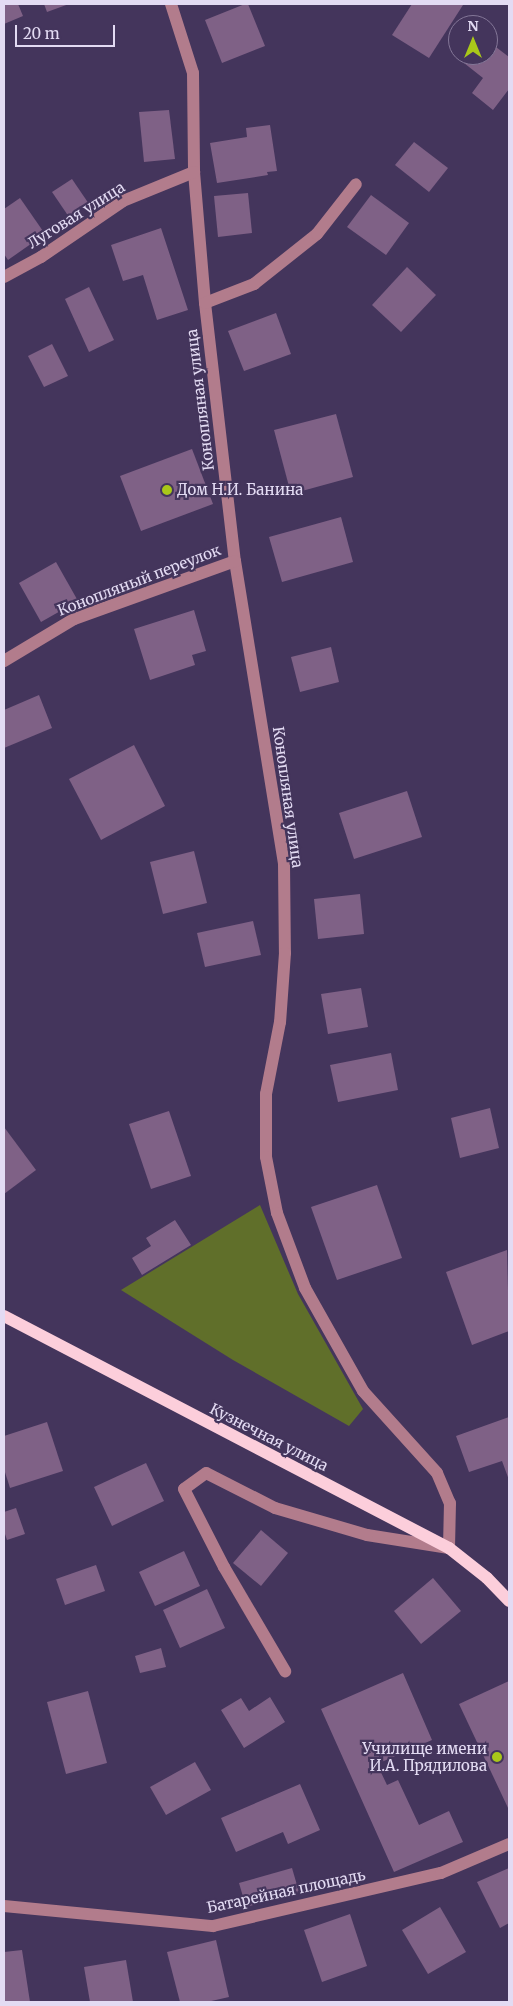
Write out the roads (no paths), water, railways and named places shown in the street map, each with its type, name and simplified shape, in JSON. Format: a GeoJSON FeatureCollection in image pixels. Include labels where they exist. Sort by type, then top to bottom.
{"type":"FeatureCollection","features":[{"type":"Feature","properties":{"kind":"main road","name":"Кузнечная улица"},"geometry":{"type":"LineString","coordinates":[[4,1316],[449,1548],[486,1578],[509,1601]]}},
{"type":"Feature","properties":{"kind":"street","name":"Конопляная улица"},"geometry":{"type":"LineString","coordinates":[[171,4],[193,73],[194,172],[205,303],[235,561],[284,864],[285,953],[281,1012],[266,1094],[266,1156],[277,1213],[305,1288],[363,1390],[437,1473],[450,1503],[449,1548]]}},
{"type":"Feature","properties":{"kind":"street","name":"Луговая улица"},"geometry":{"type":"LineString","coordinates":[[4,277],[41,257],[123,201],[194,172]]}},
{"type":"Feature","properties":{"kind":"street"},"geometry":{"type":"LineString","coordinates":[[205,303],[254,284],[310,240],[317,234],[356,184]]}},
{"type":"Feature","properties":{"kind":"street","name":"Конопляный переулок"},"geometry":{"type":"LineString","coordinates":[[4,661],[74,619],[235,561]]}},
{"type":"Feature","properties":{"kind":"street"},"geometry":{"type":"LineString","coordinates":[[285,1671],[224,1567],[184,1489],[206,1473],[275,1508],[366,1535],[449,1548]]}},
{"type":"Feature","properties":{"kind":"street","name":"Батарейная площадь"},"geometry":{"type":"LineString","coordinates":[[4,1906],[213,1926],[441,1874],[509,1844]]}},
{"type":"Feature","properties":{"kind":"place","name":"Дом Н.И. Банина"},"geometry":{"type":"Point","coordinates":[167,490]}},
{"type":"Feature","properties":{"kind":"place","name":"Училище имени И.А. Прядилова"},"geometry":{"type":"Point","coordinates":[497,1757]}}]}
